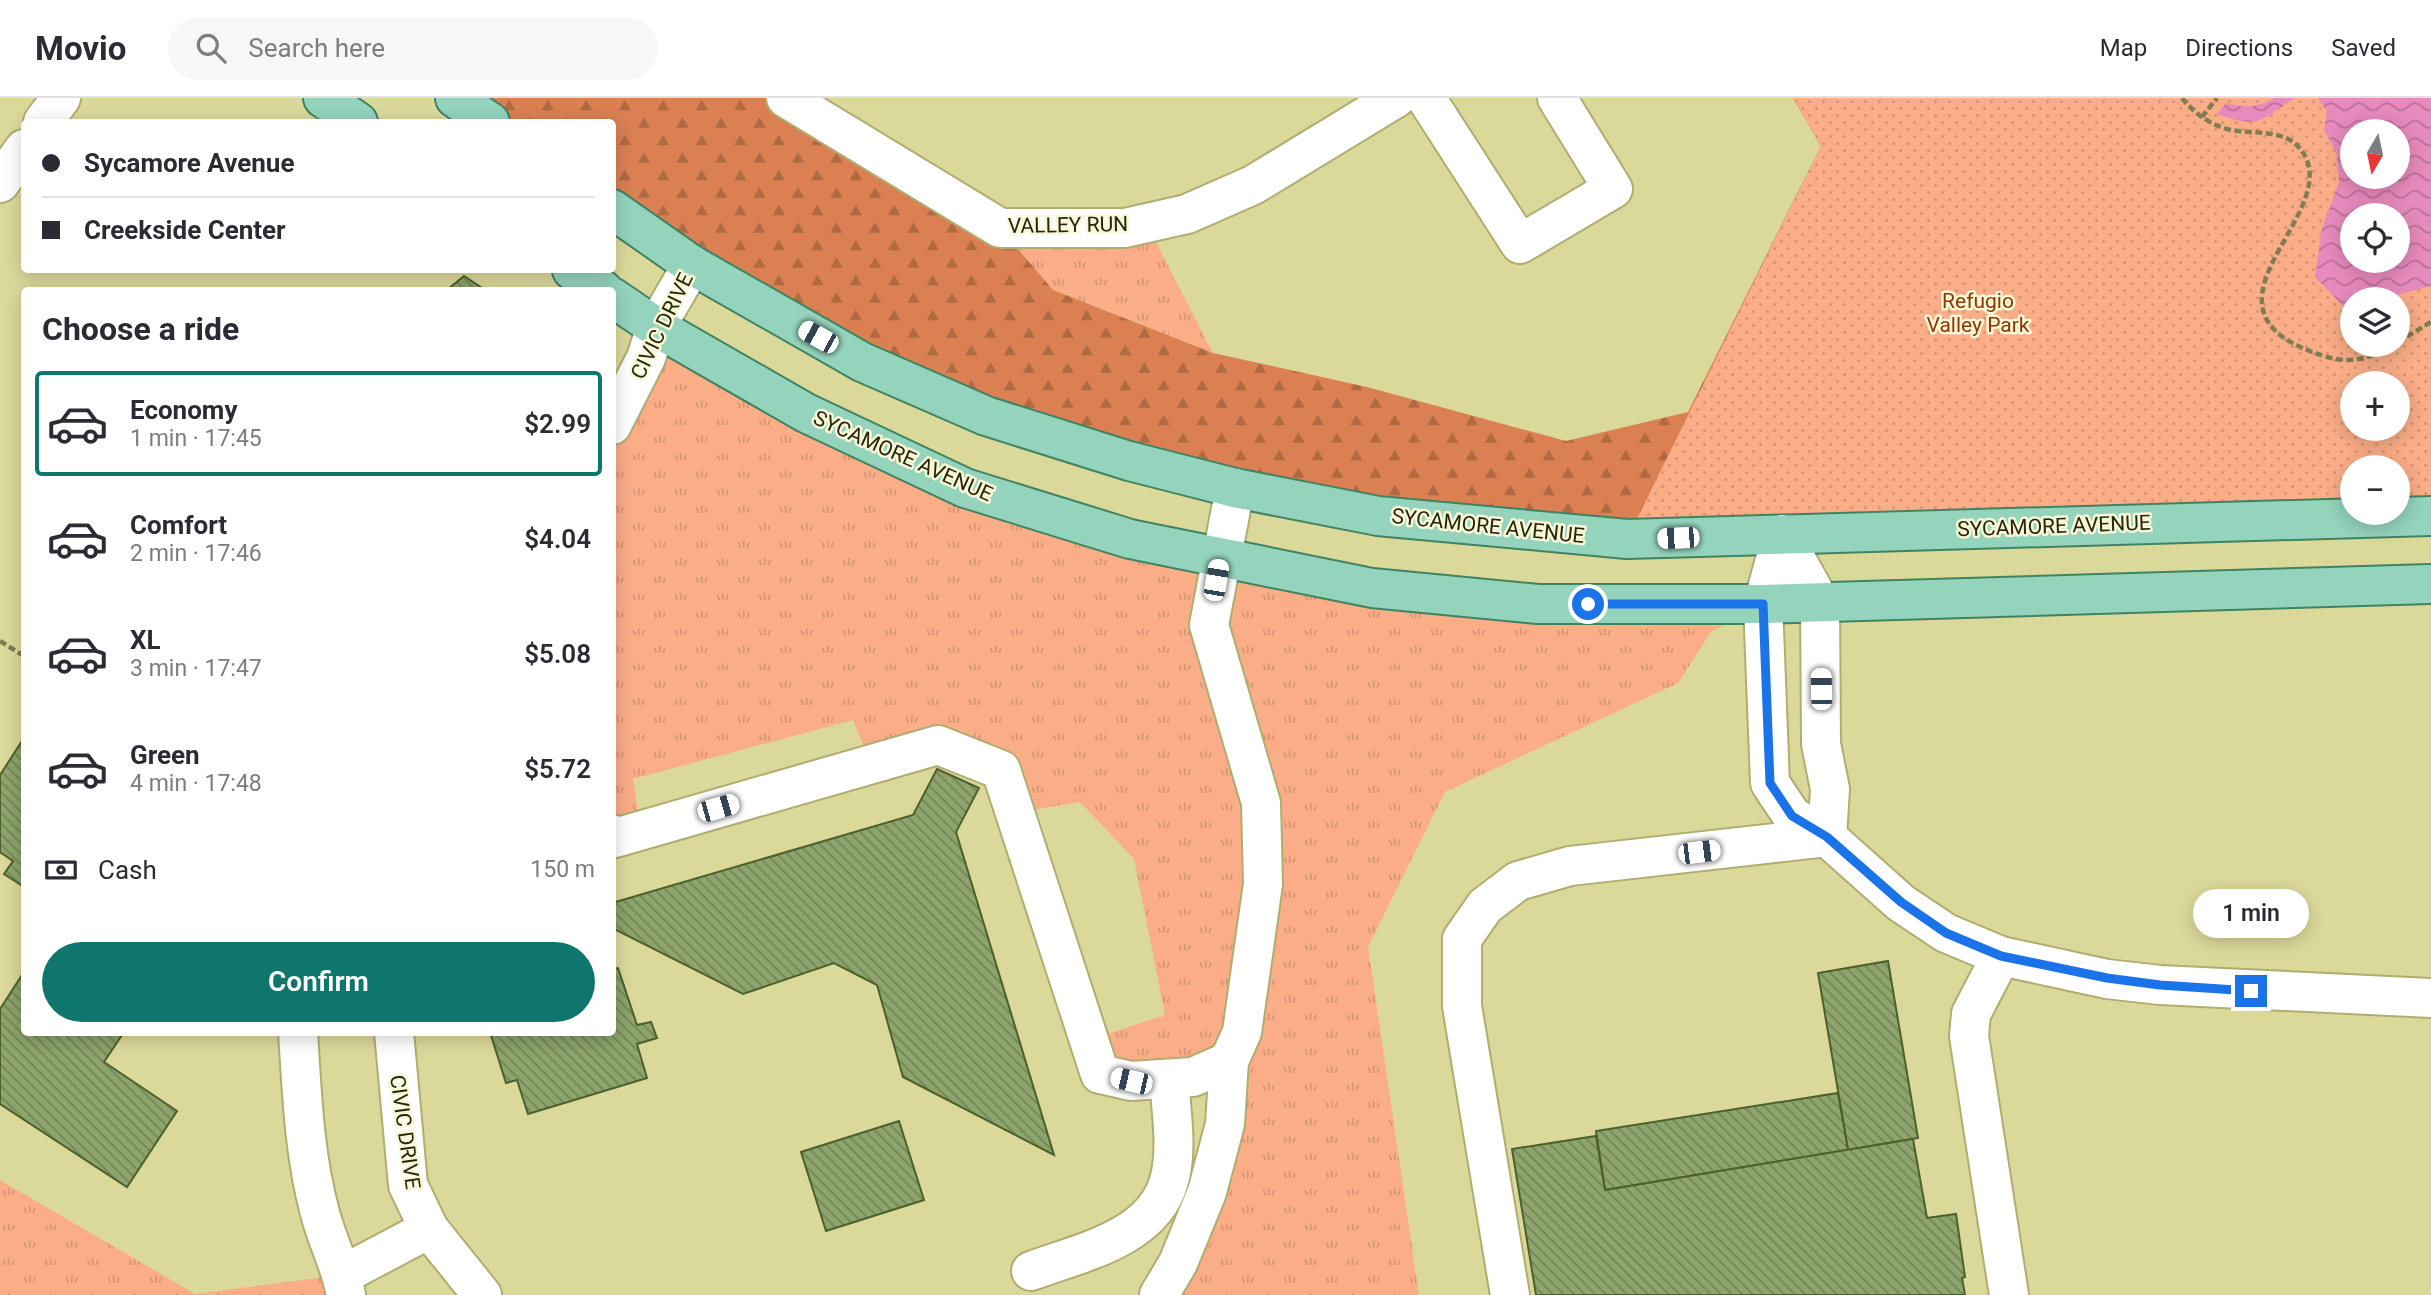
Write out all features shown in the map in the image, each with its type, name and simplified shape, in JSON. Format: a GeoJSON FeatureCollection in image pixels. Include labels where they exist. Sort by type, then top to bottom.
{"type":"FeatureCollection","features":[{"type":"Feature","properties":{"kind":"main road"},"geometry":{"type":"LineString","coordinates":[[323,98],[354,119]]}},
{"type":"Feature","properties":{"kind":"main road"},"geometry":{"type":"LineString","coordinates":[[455,98],[486,119]]}},
{"type":"Feature","properties":{"kind":"main road","name":"SYCAMORE AVENUE"},"geometry":{"type":"LineString","coordinates":[[616,212],[692,265],[862,362],[986,416],[1129,461],[1234,488],[1378,516],[1627,539],[2431,516]]}},
{"type":"Feature","properties":{"kind":"main road"},"geometry":{"type":"LineString","coordinates":[[577,273],[598,287]]}},
{"type":"Feature","properties":{"kind":"main road","name":"SYCAMORE AVENUE"},"geometry":{"type":"LineString","coordinates":[[616,300],[656,327],[806,413],[965,488],[1130,540],[1220,560],[1372,588],[1538,604],[1763,604],[2431,584]]}},
{"type":"Feature","properties":{"kind":"street"},"geometry":{"type":"LineString","coordinates":[[45,119],[61,98]]}},
{"type":"Feature","properties":{"kind":"street","name":"VALLEY RUN"},"geometry":{"type":"LineString","coordinates":[[786,98],[1000,228],[1125,228],[1187,214],[1253,185],[1396,98]]}},
{"type":"Feature","properties":{"kind":"street"},"geometry":{"type":"LineString","coordinates":[[1426,98],[1520,244],[1613,189],[1557,98]]}},
{"type":"Feature","properties":{"kind":"street"},"geometry":{"type":"LineString","coordinates":[[0,183],[21,153]]}},
{"type":"Feature","properties":{"kind":"street","name":"CIVIC DRIVE"},"geometry":{"type":"LineString","coordinates":[[616,417],[646,358],[656,327],[692,265]]}},
{"type":"Feature","properties":{"kind":"street"},"geometry":{"type":"LineString","coordinates":[[1159,1295],[1178,1263],[1207,1192],[1225,1124],[1229,1061],[1242,1032],[1263,884],[1261,803],[1209,625],[1234,488]]}},
{"type":"Feature","properties":{"kind":"street"},"geometry":{"type":"LineString","coordinates":[[1782,534],[1820,601],[1821,744],[1830,789],[1827,837]]}},
{"type":"Feature","properties":{"kind":"street"},"geometry":{"type":"LineString","coordinates":[[1782,534],[1763,604],[1770,783],[1792,816],[1827,837],[1901,902],[1946,933],[2001,956],[2095,976],[2160,985],[2431,998]]}},
{"type":"Feature","properties":{"kind":"street"},"geometry":{"type":"LineString","coordinates":[[616,838],[938,745],[1001,770],[1100,1074],[1131,1081],[1193,1077],[1229,1061]]}},
{"type":"Feature","properties":{"kind":"street"},"geometry":{"type":"LineString","coordinates":[[1510,1295],[1462,1006],[1462,939],[1485,906],[1518,881],[1570,866],[1827,837]]}},
{"type":"Feature","properties":{"kind":"street"},"geometry":{"type":"LineString","coordinates":[[2001,956],[1971,1014],[1969,1036],[2009,1295]]}},
{"type":"Feature","properties":{"kind":"street"},"geometry":{"type":"LineString","coordinates":[[298,1036],[304,1139],[320,1215],[344,1285],[429,1229]]}},
{"type":"Feature","properties":{"kind":"street","name":"CIVIC DRIVE"},"geometry":{"type":"LineString","coordinates":[[394,1036],[408,1185],[429,1229],[482,1295]]}},
{"type":"Feature","properties":{"kind":"street"},"geometry":{"type":"LineString","coordinates":[[1031,1272],[1125,1235],[1153,1211],[1169,1181],[1172,1140],[1169,1079]]}},
{"type":"Feature","properties":{"kind":"path"},"geometry":{"type":"LineString","coordinates":[[2182,98],[2202,117],[2230,130],[2283,136],[2297,143],[2311,174],[2308,194],[2277,251],[2266,281],[2266,320],[2274,331],[2291,344],[2332,358],[2370,357]]}},
{"type":"Feature","properties":{"kind":"path"},"geometry":{"type":"LineString","coordinates":[[2202,117],[2217,98]]}},
{"type":"Feature","properties":{"kind":"path"},"geometry":{"type":"LineString","coordinates":[[2410,334],[2431,322]]}},
{"type":"Feature","properties":{"kind":"path"},"geometry":{"type":"LineString","coordinates":[[0,640],[21,654]]}},
{"type":"Feature","properties":{"kind":"green space"},"geometry":{"type":"Polygon","coordinates":[[[455,98],[786,98],[1000,228],[1053,290],[1213,353],[1367,387],[1566,441],[1688,412],[1821,146],[1793,98],[2120,98],[2109,122],[1961,207],[1953,288],[1943,331],[2001,334],[2020,237],[2086,238],[2099,205],[2146,175],[2262,205],[2246,242],[2272,262],[2266,281],[2266,320],[2293,344],[2327,357],[2345,359],[2410,357],[2410,334],[2431,322],[2431,503],[2423,516],[2410,516],[2410,455],[2340,455],[2340,518],[1627,539],[1378,516],[1235,488],[1129,461],[986,416],[862,362],[692,265],[616,211],[616,119],[486,119],[455,98]]]}},
{"type":"Feature","properties":{"kind":"green space","name":"Refugio Valley Park"},"geometry":{"type":"Polygon","coordinates":[[[1793,98],[2431,98],[2431,516],[2410,517],[2410,455],[2340,455],[2340,519],[1627,539],[1821,146],[1793,98]]]}},
{"type":"Feature","properties":{"kind":"green space"},"geometry":{"type":"Polygon","coordinates":[[[1146,223],[1213,353],[1053,290],[1000,228],[1146,223]]]}},
{"type":"Feature","properties":{"kind":"green space"},"geometry":{"type":"Polygon","coordinates":[[[656,327],[806,413],[1220,560],[1763,604],[1711,632],[1678,683],[1445,792],[1368,947],[1419,1295],[1159,1295],[1229,1062],[1131,1081],[1089,1040],[1165,1015],[1134,859],[1080,802],[1015,813],[1001,770],[938,745],[871,764],[853,720],[633,779],[641,830],[616,834],[616,423],[656,327]]]}},
{"type":"Feature","properties":{"kind":"green space"},"geometry":{"type":"Polygon","coordinates":[[[0,1180],[195,1294],[342,1275],[331,1295],[0,1295],[0,1180]]]}},
{"type":"Feature","properties":{"kind":"water"},"geometry":{"type":"Polygon","coordinates":[[[2274,98],[2295,98],[2267,117],[2252,122],[2217,114],[2226,103],[2251,106],[2274,98]]]}},
{"type":"Feature","properties":{"kind":"water"},"geometry":{"type":"Polygon","coordinates":[[[2318,98],[2431,98],[2431,286],[2410,291],[2410,287],[2340,287],[2340,303],[2315,277],[2322,228],[2339,182],[2337,154],[2324,130],[2327,112],[2318,98]]]}},
{"type":"Feature","properties":{"kind":"building"},"geometry":{"type":"Polygon","coordinates":[[[464,276],[480,287],[451,287],[464,276]]]}},
{"type":"Feature","properties":{"kind":"building"},"geometry":{"type":"Polygon","coordinates":[[[21,743],[21,885],[4,874],[13,861],[0,852],[0,775],[21,743]]]}},
{"type":"Feature","properties":{"kind":"building"},"geometry":{"type":"Polygon","coordinates":[[[937,769],[979,788],[956,832],[1054,1155],[903,1077],[877,985],[834,963],[743,994],[616,930],[616,902],[913,815],[937,769]]]}},
{"type":"Feature","properties":{"kind":"building"},"geometry":{"type":"Polygon","coordinates":[[[1888,961],[1918,1138],[1848,1150],[1818,973],[1888,961]]]}},
{"type":"Feature","properties":{"kind":"building"},"geometry":{"type":"Polygon","coordinates":[[[618,968],[637,1025],[651,1022],[657,1038],[637,1044],[647,1078],[528,1114],[517,1080],[506,1083],[491,1036],[616,1036],[618,968]]]}},
{"type":"Feature","properties":{"kind":"building"},"geometry":{"type":"Polygon","coordinates":[[[21,977],[21,1036],[121,1036],[104,1062],[177,1111],[127,1187],[0,1104],[0,1009],[21,977]]]}},
{"type":"Feature","properties":{"kind":"building"},"geometry":{"type":"Polygon","coordinates":[[[1838,1093],[1848,1150],[1605,1190],[1596,1131],[1838,1093]]]}},
{"type":"Feature","properties":{"kind":"building"},"geometry":{"type":"Polygon","coordinates":[[[899,1121],[924,1200],[826,1231],[801,1152],[899,1121]]]}},
{"type":"Feature","properties":{"kind":"building"},"geometry":{"type":"Polygon","coordinates":[[[1596,1136],[1605,1190],[1913,1139],[1927,1218],[1956,1214],[1965,1295],[1536,1295],[1512,1149],[1596,1136]]]}},
{"type":"Feature","properties":{"kind":"route"},"geometry":{"type":"LineString","coordinates":[[1588,604],[1763,604],[1770,783],[1792,816],[1827,837],[1901,902],[1946,933],[2001,956],[2060,970],[2160,985],[2251,991]]}}]}
